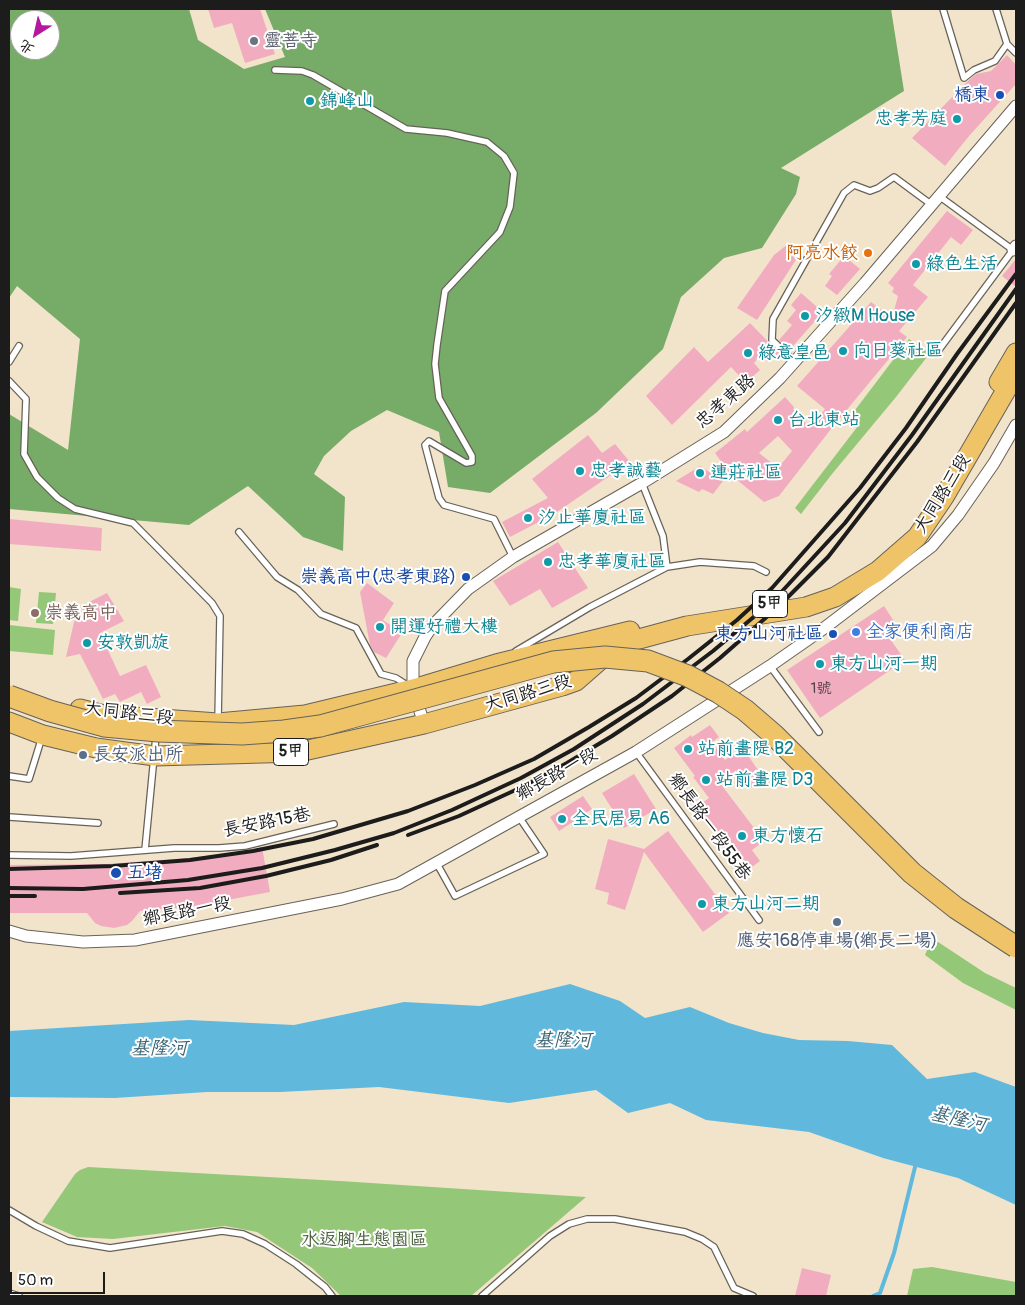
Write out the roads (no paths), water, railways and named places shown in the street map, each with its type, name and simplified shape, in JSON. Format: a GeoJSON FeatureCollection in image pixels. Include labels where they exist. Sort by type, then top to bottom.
{"type":"FeatureCollection","features":[{"type":"Feature","properties":{"kind":"highway"},"geometry":{"type":"LineString","coordinates":[[9,696],[50,711],[104,726],[242,734],[320,726],[553,662],[605,657],[648,661],[688,676],[745,710],[774,735],[912,872],[956,908],[1016,947]]}},
{"type":"Feature","properties":{"kind":"highway"},"geometry":{"type":"LineString","coordinates":[[9,709],[65,727],[122,739],[205,742],[285,740],[323,734],[555,670],[585,666],[648,669],[672,678],[713,699],[753,728],[792,763],[894,868],[948,912],[1016,958]]}},
{"type":"Feature","properties":{"kind":"main road","name":"大同路三段"},"geometry":{"type":"LineString","coordinates":[[9,686],[62,704],[104,715],[218,724],[305,715],[413,689],[496,664],[684,618],[800,599],[828,589],[874,562],[896,545],[913,527],[1016,353]]}},
{"type":"Feature","properties":{"kind":"main road","name":"大同路三段"},"geometry":{"type":"LineString","coordinates":[[9,722],[42,735],[96,748],[155,756],[299,752],[424,724],[576,681],[616,646],[687,626],[806,607],[835,597],[878,571],[917,536],[944,497],[1016,373]]}},
{"type":"Feature","properties":{"kind":"street","name":"忠孝東路"},"geometry":{"type":"LineString","coordinates":[[424,724],[413,689],[413,661],[425,636],[433,625],[468,589],[513,557],[642,483],[724,432],[795,362],[866,283],[1016,106]]}},
{"type":"Feature","properties":{"kind":"street","name":"鄉長路一段"},"geometry":{"type":"LineString","coordinates":[[9,931],[26,936],[83,942],[135,940],[342,900],[398,884],[636,752],[770,666],[823,629],[932,546],[958,515],[994,463],[1016,425]]}},
{"type":"Feature","properties":{"kind":"lane"},"geometry":{"type":"LineString","coordinates":[[943,9],[964,78],[974,70],[995,61],[1007,44]]}},
{"type":"Feature","properties":{"kind":"lane"},"geometry":{"type":"LineString","coordinates":[[996,9],[1007,44],[1016,53]]}},
{"type":"Feature","properties":{"kind":"lane"},"geometry":{"type":"LineString","coordinates":[[275,70],[302,71],[313,75],[406,129],[447,132],[487,142],[504,156],[514,173],[510,207],[500,232],[445,292],[437,344],[435,364],[439,398],[472,456],[472,462],[466,464],[428,441],[425,445],[439,498],[444,505],[494,520],[513,557]]}},
{"type":"Feature","properties":{"kind":"lane"},"geometry":{"type":"LineString","coordinates":[[795,362],[772,340],[773,319],[844,193],[854,185],[870,191],[894,177],[932,205]]}},
{"type":"Feature","properties":{"kind":"lane"},"geometry":{"type":"LineString","coordinates":[[938,351],[1015,248],[939,196]]}},
{"type":"Feature","properties":{"kind":"lane"},"geometry":{"type":"LineString","coordinates":[[9,362],[20,346]]}},
{"type":"Feature","properties":{"kind":"lane"},"geometry":{"type":"LineString","coordinates":[[9,381],[26,399],[24,454],[37,477],[58,498],[75,509],[133,523],[212,603],[220,616],[218,724]]}},
{"type":"Feature","properties":{"kind":"lane"},"geometry":{"type":"LineString","coordinates":[[642,483],[663,536],[667,567]]}},
{"type":"Feature","properties":{"kind":"lane"},"geometry":{"type":"LineString","coordinates":[[239,532],[277,577],[298,590],[321,614],[356,628],[381,674],[396,678],[413,689]]}},
{"type":"Feature","properties":{"kind":"lane"},"geometry":{"type":"LineString","coordinates":[[496,664],[590,607],[667,567],[700,562],[754,566],[766,572]]}},
{"type":"Feature","properties":{"kind":"lane"},"geometry":{"type":"LineString","coordinates":[[770,666],[818,732]]}},
{"type":"Feature","properties":{"kind":"lane"},"geometry":{"type":"LineString","coordinates":[[145,850],[155,756],[156,719]]}},
{"type":"Feature","properties":{"kind":"lane"},"geometry":{"type":"LineString","coordinates":[[9,776],[29,779],[42,735]]}},
{"type":"Feature","properties":{"kind":"lane","name":"鄉長路一段55巷"},"geometry":{"type":"LineString","coordinates":[[636,752],[758,920]]}},
{"type":"Feature","properties":{"kind":"lane"},"geometry":{"type":"LineString","coordinates":[[9,817],[98,823]]}},
{"type":"Feature","properties":{"kind":"lane"},"geometry":{"type":"LineString","coordinates":[[436,862],[455,896],[544,854],[519,817]]}},
{"type":"Feature","properties":{"kind":"lane","name":"長安路15巷"},"geometry":{"type":"LineString","coordinates":[[9,856],[71,856],[145,850],[245,846],[334,824]]}},
{"type":"Feature","properties":{"kind":"lane"},"geometry":{"type":"LineString","coordinates":[[9,1210],[36,1226],[68,1241],[110,1248],[222,1231],[243,1234],[265,1244],[296,1264],[325,1287],[332,1296]]}},
{"type":"Feature","properties":{"kind":"lane"},"geometry":{"type":"LineString","coordinates":[[482,1296],[550,1236],[569,1224],[587,1219],[614,1219],[685,1232],[702,1239],[714,1247],[734,1288],[754,1296]]}},
{"type":"Feature","properties":{"kind":"lane"},"geometry":{"type":"LineString","coordinates":[[9,1292],[19,1296]]}},
{"type":"Feature","properties":{"kind":"water","name":"基隆河"},"geometry":{"type":"Polygon","coordinates":[[[570,984],[620,1001],[645,1018],[690,1007],[729,1023],[763,1033],[799,1040],[848,1041],[892,1045],[927,1079],[975,1072],[1016,1087],[1016,1205],[958,1178],[883,1158],[809,1132],[706,1120],[670,1103],[628,1113],[596,1090],[509,1103],[379,1087],[280,1092],[207,1092],[115,1098],[9,1097],[9,1031],[189,1020],[294,1025],[404,1002],[480,1006],[570,984]]]}},
{"type":"Feature","properties":{"kind":"waterway"},"geometry":{"type":"LineString","coordinates":[[873,1296],[880,1293],[894,1253],[916,1163]]}},
{"type":"Feature","properties":{"kind":"railway"},"geometry":{"type":"LineString","coordinates":[[9,869],[113,866],[190,860],[253,851],[313,839],[408,811],[475,785],[534,759],[589,727],[636,698],[688,659],[737,620],[772,588],[860,488],[906,428],[957,354],[1016,274]]}},
{"type":"Feature","properties":{"kind":"railway"},"geometry":{"type":"LineString","coordinates":[[9,888],[83,889],[188,880],[262,868],[394,833],[452,810],[521,778],[574,749],[643,704],[713,651],[774,600],[845,523],[912,435],[1016,289]]}},
{"type":"Feature","properties":{"kind":"railway"},"geometry":{"type":"LineString","coordinates":[[408,835],[459,816],[522,787],[567,763],[672,696],[720,658],[778,607],[828,557],[917,442],[1016,303]]}},
{"type":"Feature","properties":{"kind":"railway"},"geometry":{"type":"LineString","coordinates":[[120,893],[200,888],[266,876],[331,860],[377,845]]}},
{"type":"Feature","properties":{"kind":"railway"},"geometry":{"type":"LineString","coordinates":[[9,896],[35,896]]}},
{"type":"Feature","properties":{"kind":"place","name":"靈菩寺"},"geometry":{"type":"Point","coordinates":[254,41]}},
{"type":"Feature","properties":{"kind":"place","name":"橋東"},"geometry":{"type":"Point","coordinates":[1000,95]}},
{"type":"Feature","properties":{"kind":"place","name":"錦峰山"},"geometry":{"type":"Point","coordinates":[310,101]}},
{"type":"Feature","properties":{"kind":"place","name":"忠孝芳庭"},"geometry":{"type":"Point","coordinates":[957,119]}},
{"type":"Feature","properties":{"kind":"place","name":"阿亮水餃"},"geometry":{"type":"Point","coordinates":[868,253]}},
{"type":"Feature","properties":{"kind":"place","name":"綠色生活"},"geometry":{"type":"Point","coordinates":[916,264]}},
{"type":"Feature","properties":{"kind":"place","name":"汐緻M House"},"geometry":{"type":"Point","coordinates":[805,316]}},
{"type":"Feature","properties":{"kind":"place","name":"向日葵社區"},"geometry":{"type":"Point","coordinates":[843,351]}},
{"type":"Feature","properties":{"kind":"place","name":"綠意皇邑"},"geometry":{"type":"Point","coordinates":[748,353]}},
{"type":"Feature","properties":{"kind":"place","name":"台北東站"},"geometry":{"type":"Point","coordinates":[778,420]}},
{"type":"Feature","properties":{"kind":"place","name":"忠孝誠藝"},"geometry":{"type":"Point","coordinates":[580,471]}},
{"type":"Feature","properties":{"kind":"place","name":"連莊社區"},"geometry":{"type":"Point","coordinates":[700,473]}},
{"type":"Feature","properties":{"kind":"place","name":"汐止華廈社區"},"geometry":{"type":"Point","coordinates":[528,518]}},
{"type":"Feature","properties":{"kind":"place","name":"忠孝華廈社區"},"geometry":{"type":"Point","coordinates":[548,562]}},
{"type":"Feature","properties":{"kind":"place","name":"崇義高中(忠孝東路)"},"geometry":{"type":"Point","coordinates":[466,577]}},
{"type":"Feature","properties":{"kind":"place","name":"崇義高中"},"geometry":{"type":"Point","coordinates":[35,613]}},
{"type":"Feature","properties":{"kind":"place","name":"開運好禮大樓"},"geometry":{"type":"Point","coordinates":[380,627]}},
{"type":"Feature","properties":{"kind":"place","name":"全家便利商店"},"geometry":{"type":"Point","coordinates":[856,632]}},
{"type":"Feature","properties":{"kind":"place","name":"東方山河社區"},"geometry":{"type":"Point","coordinates":[833,634]}},
{"type":"Feature","properties":{"kind":"place","name":"安敦凱旋"},"geometry":{"type":"Point","coordinates":[87,643]}},
{"type":"Feature","properties":{"kind":"place","name":"東方山河一期"},"geometry":{"type":"Point","coordinates":[820,664]}},
{"type":"Feature","properties":{"kind":"place","name":"站前畫隄 B2"},"geometry":{"type":"Point","coordinates":[688,749]}},
{"type":"Feature","properties":{"kind":"place","name":"長安派出所"},"geometry":{"type":"Point","coordinates":[83,755]}},
{"type":"Feature","properties":{"kind":"place","name":"站前畫隄 D3"},"geometry":{"type":"Point","coordinates":[706,780]}},
{"type":"Feature","properties":{"kind":"place","name":"全民居易 A6"},"geometry":{"type":"Point","coordinates":[562,819]}},
{"type":"Feature","properties":{"kind":"place","name":"東方懷石"},"geometry":{"type":"Point","coordinates":[742,836]}},
{"type":"Feature","properties":{"kind":"place","name":"五堵"},"geometry":{"type":"Point","coordinates":[116,873]}},
{"type":"Feature","properties":{"kind":"place","name":"東方山河二期"},"geometry":{"type":"Point","coordinates":[702,904]}},
{"type":"Feature","properties":{"kind":"place","name":"應安168停車場(鄉長二場)"},"geometry":{"type":"Point","coordinates":[837,922]}},
{"type":"Feature","properties":{"kind":"park label","name":"水返腳生態園區"},"geometry":{"type":"Point","coordinates":[364,1240]}}]}
